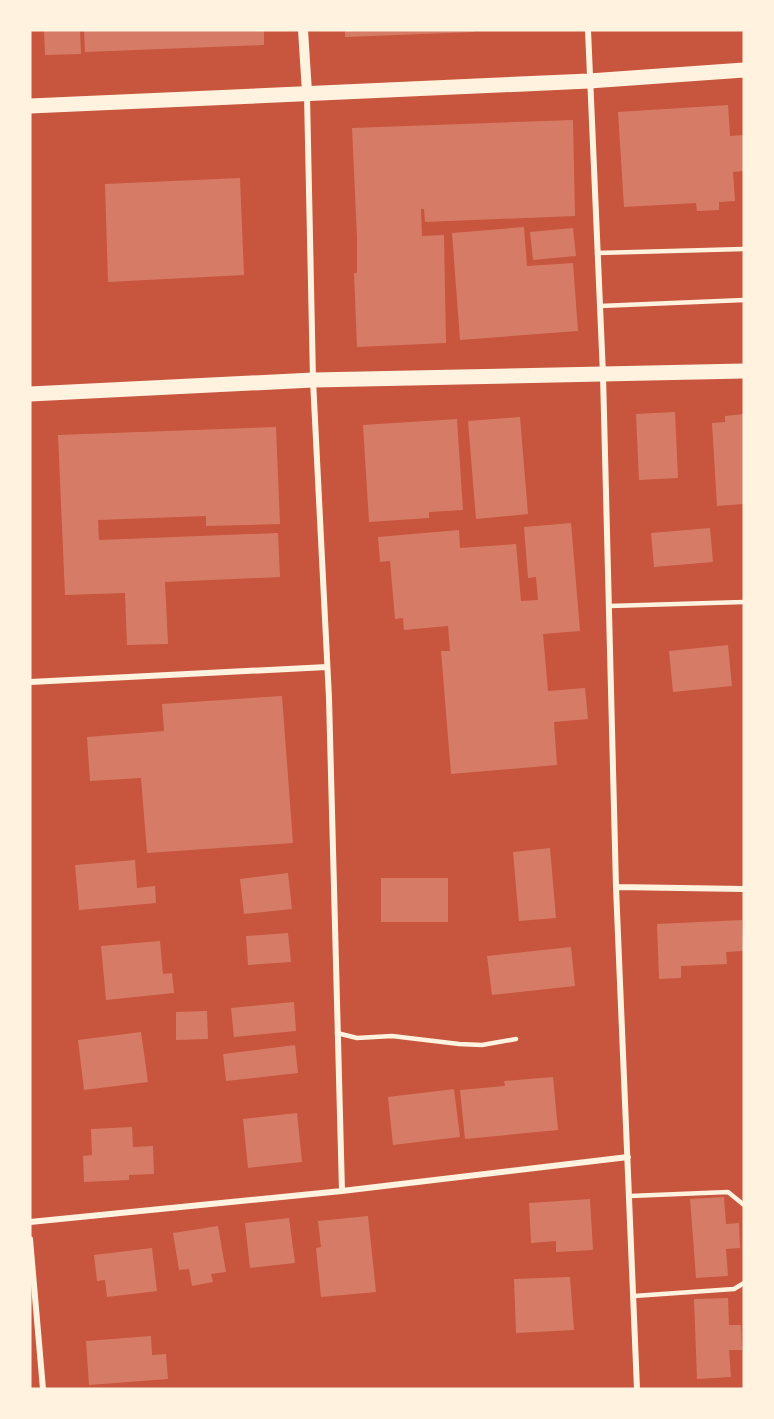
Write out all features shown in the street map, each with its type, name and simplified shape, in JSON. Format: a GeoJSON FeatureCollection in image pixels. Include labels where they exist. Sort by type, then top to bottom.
{"type":"FeatureCollection","features":[{"type":"Feature","properties":{"kind":"main road"},"geometry":{"type":"LineString","coordinates":[[30,106],[589,81],[744,70]]}},
{"type":"Feature","properties":{"kind":"main road"},"geometry":{"type":"LineString","coordinates":[[30,394],[313,380],[744,371]]}},
{"type":"Feature","properties":{"kind":"street"},"geometry":{"type":"LineString","coordinates":[[303,30],[307,92],[313,380],[327,667],[342,1191]]}},
{"type":"Feature","properties":{"kind":"street"},"geometry":{"type":"LineString","coordinates":[[588,30],[603,375],[616,887],[637,1389]]}},
{"type":"Feature","properties":{"kind":"street"},"geometry":{"type":"LineString","coordinates":[[30,682],[327,667]]}},
{"type":"Feature","properties":{"kind":"street"},"geometry":{"type":"LineString","coordinates":[[616,887],[744,889]]}},
{"type":"Feature","properties":{"kind":"street"},"geometry":{"type":"LineString","coordinates":[[30,1222],[342,1191],[628,1157]]}},
{"type":"Feature","properties":{"kind":"street"},"geometry":{"type":"LineString","coordinates":[[30,1239],[43,1389]]}},
{"type":"Feature","properties":{"kind":"lane"},"geometry":{"type":"LineString","coordinates":[[597,253],[744,249]]}},
{"type":"Feature","properties":{"kind":"lane"},"geometry":{"type":"LineString","coordinates":[[600,306],[744,300]]}},
{"type":"Feature","properties":{"kind":"lane"},"geometry":{"type":"LineString","coordinates":[[609,606],[744,602]]}},
{"type":"Feature","properties":{"kind":"lane"},"geometry":{"type":"LineString","coordinates":[[337,1033],[357,1038],[392,1036],[482,1045],[516,1039]]}},
{"type":"Feature","properties":{"kind":"lane"},"geometry":{"type":"LineString","coordinates":[[630,1196],[728,1192],[744,1205]]}},
{"type":"Feature","properties":{"kind":"lane"},"geometry":{"type":"LineString","coordinates":[[634,1296],[734,1289],[744,1283]]}},
{"type":"Feature","properties":{"kind":"building"},"geometry":{"type":"Polygon","coordinates":[[[44,30],[80,30],[81,54],[45,55],[44,30]]]}},
{"type":"Feature","properties":{"kind":"building"},"geometry":{"type":"Polygon","coordinates":[[[84,30],[264,30],[264,45],[85,52],[84,30]]]}},
{"type":"Feature","properties":{"kind":"building"},"geometry":{"type":"Polygon","coordinates":[[[345,30],[475,30],[475,32],[345,37],[345,30]]]}},
{"type":"Feature","properties":{"kind":"building"},"geometry":{"type":"Polygon","coordinates":[[[728,105],[730,136],[744,135],[744,171],[733,172],[735,201],[719,202],[719,210],[697,211],[696,203],[624,207],[618,112],[728,105]]]}},
{"type":"Feature","properties":{"kind":"building"},"geometry":{"type":"Polygon","coordinates":[[[573,120],[575,216],[425,222],[424,209],[421,209],[422,236],[444,235],[446,343],[357,347],[354,273],[357,273],[357,238],[352,128],[573,120]]]}},
{"type":"Feature","properties":{"kind":"building"},"geometry":{"type":"Polygon","coordinates":[[[240,178],[244,275],[108,282],[105,184],[240,178]]]}},
{"type":"Feature","properties":{"kind":"building"},"geometry":{"type":"Polygon","coordinates":[[[524,227],[527,266],[573,263],[578,331],[460,340],[452,233],[524,227]]]}},
{"type":"Feature","properties":{"kind":"building"},"geometry":{"type":"Polygon","coordinates":[[[573,228],[576,256],[533,260],[530,232],[573,228]]]}},
{"type":"Feature","properties":{"kind":"building"},"geometry":{"type":"Polygon","coordinates":[[[675,412],[678,478],[639,480],[636,414],[675,412]]]}},
{"type":"Feature","properties":{"kind":"building"},"geometry":{"type":"Polygon","coordinates":[[[744,414],[744,504],[717,506],[712,423],[725,422],[725,416],[744,414]]]}},
{"type":"Feature","properties":{"kind":"building"},"geometry":{"type":"Polygon","coordinates":[[[520,417],[528,514],[476,519],[468,421],[520,417]]]}},
{"type":"Feature","properties":{"kind":"building"},"geometry":{"type":"Polygon","coordinates":[[[457,419],[463,510],[429,512],[429,518],[369,522],[363,425],[457,419]]]}},
{"type":"Feature","properties":{"kind":"building"},"geometry":{"type":"Polygon","coordinates":[[[276,427],[280,524],[206,526],[206,516],[98,520],[99,540],[278,533],[280,577],[165,582],[168,644],[127,645],[125,593],[65,595],[58,435],[276,427]]]}},
{"type":"Feature","properties":{"kind":"building"},"geometry":{"type":"Polygon","coordinates":[[[571,523],[580,631],[543,634],[548,691],[585,688],[588,719],[554,722],[557,765],[451,774],[441,651],[450,651],[448,626],[404,630],[403,618],[395,619],[390,561],[380,562],[378,537],[459,530],[460,548],[516,544],[521,601],[538,600],[536,577],[528,578],[524,527],[571,523]]]}},
{"type":"Feature","properties":{"kind":"building"},"geometry":{"type":"Polygon","coordinates":[[[710,528],[713,562],[654,567],[651,533],[710,528]]]}},
{"type":"Feature","properties":{"kind":"building"},"geometry":{"type":"Polygon","coordinates":[[[728,645],[732,686],[673,692],[669,651],[728,645]]]}},
{"type":"Feature","properties":{"kind":"building"},"geometry":{"type":"Polygon","coordinates":[[[282,696],[293,843],[147,853],[141,778],[90,781],[87,737],[164,731],[162,704],[282,696]]]}},
{"type":"Feature","properties":{"kind":"building"},"geometry":{"type":"Polygon","coordinates":[[[550,848],[556,918],[519,921],[513,852],[550,848]]]}},
{"type":"Feature","properties":{"kind":"building"},"geometry":{"type":"Polygon","coordinates":[[[135,860],[137,888],[155,886],[156,903],[79,910],[75,865],[135,860]]]}},
{"type":"Feature","properties":{"kind":"building"},"geometry":{"type":"Polygon","coordinates":[[[288,873],[292,909],[244,914],[240,879],[288,873]]]}},
{"type":"Feature","properties":{"kind":"building"},"geometry":{"type":"Polygon","coordinates":[[[381,878],[448,878],[448,922],[381,922],[381,878]]]}},
{"type":"Feature","properties":{"kind":"building"},"geometry":{"type":"Polygon","coordinates":[[[742,920],[743,951],[726,952],[727,964],[681,966],[681,978],[659,979],[657,924],[742,920]]]}},
{"type":"Feature","properties":{"kind":"building"},"geometry":{"type":"Polygon","coordinates":[[[288,933],[291,962],[248,965],[246,936],[288,933]]]}},
{"type":"Feature","properties":{"kind":"building"},"geometry":{"type":"Polygon","coordinates":[[[160,941],[163,974],[172,973],[174,993],[106,1000],[101,946],[160,941]]]}},
{"type":"Feature","properties":{"kind":"building"},"geometry":{"type":"Polygon","coordinates":[[[571,947],[575,986],[492,995],[487,956],[571,947]]]}},
{"type":"Feature","properties":{"kind":"building"},"geometry":{"type":"Polygon","coordinates":[[[294,1002],[296,1031],[234,1037],[231,1008],[294,1002]]]}},
{"type":"Feature","properties":{"kind":"building"},"geometry":{"type":"Polygon","coordinates":[[[207,1011],[208,1039],[176,1040],[176,1012],[207,1011]]]}},
{"type":"Feature","properties":{"kind":"building"},"geometry":{"type":"Polygon","coordinates":[[[141,1032],[148,1082],[84,1090],[78,1040],[141,1032]]]}},
{"type":"Feature","properties":{"kind":"building"},"geometry":{"type":"Polygon","coordinates":[[[295,1045],[298,1073],[226,1081],[223,1054],[295,1045]]]}},
{"type":"Feature","properties":{"kind":"building"},"geometry":{"type":"Polygon","coordinates":[[[553,1077],[558,1130],[465,1139],[460,1090],[505,1086],[504,1081],[553,1077]]]}},
{"type":"Feature","properties":{"kind":"building"},"geometry":{"type":"Polygon","coordinates":[[[454,1089],[460,1137],[393,1145],[388,1097],[454,1089]]]}},
{"type":"Feature","properties":{"kind":"building"},"geometry":{"type":"Polygon","coordinates":[[[297,1113],[302,1162],[248,1168],[243,1119],[297,1113]]]}},
{"type":"Feature","properties":{"kind":"building"},"geometry":{"type":"Polygon","coordinates":[[[132,1127],[133,1147],[153,1146],[154,1174],[129,1175],[129,1180],[84,1182],[83,1156],[92,1155],[91,1129],[132,1127]]]}},
{"type":"Feature","properties":{"kind":"building"},"geometry":{"type":"Polygon","coordinates":[[[724,1197],[726,1224],[739,1223],[740,1248],[726,1249],[728,1276],[696,1278],[690,1199],[724,1197]]]}},
{"type":"Feature","properties":{"kind":"building"},"geometry":{"type":"Polygon","coordinates":[[[590,1199],[593,1250],[556,1252],[556,1241],[531,1243],[529,1203],[590,1199]]]}},
{"type":"Feature","properties":{"kind":"building"},"geometry":{"type":"Polygon","coordinates":[[[368,1216],[376,1292],[321,1297],[316,1248],[321,1247],[318,1221],[368,1216]]]}},
{"type":"Feature","properties":{"kind":"building"},"geometry":{"type":"Polygon","coordinates":[[[289,1218],[295,1263],[250,1268],[245,1223],[289,1218]]]}},
{"type":"Feature","properties":{"kind":"building"},"geometry":{"type":"Polygon","coordinates":[[[218,1226],[226,1272],[211,1274],[213,1282],[192,1286],[189,1269],[179,1270],[173,1233],[218,1226]]]}},
{"type":"Feature","properties":{"kind":"building"},"geometry":{"type":"Polygon","coordinates":[[[152,1248],[157,1291],[107,1297],[105,1280],[97,1281],[94,1255],[152,1248]]]}},
{"type":"Feature","properties":{"kind":"building"},"geometry":{"type":"Polygon","coordinates":[[[570,1277],[574,1330],[516,1333],[514,1279],[570,1277]]]}},
{"type":"Feature","properties":{"kind":"building"},"geometry":{"type":"Polygon","coordinates":[[[728,1298],[729,1325],[741,1325],[742,1350],[729,1350],[731,1377],[697,1379],[694,1299],[728,1298]]]}},
{"type":"Feature","properties":{"kind":"building"},"geometry":{"type":"Polygon","coordinates":[[[151,1336],[152,1355],[166,1354],[168,1379],[89,1385],[86,1341],[151,1336]]]}}]}
